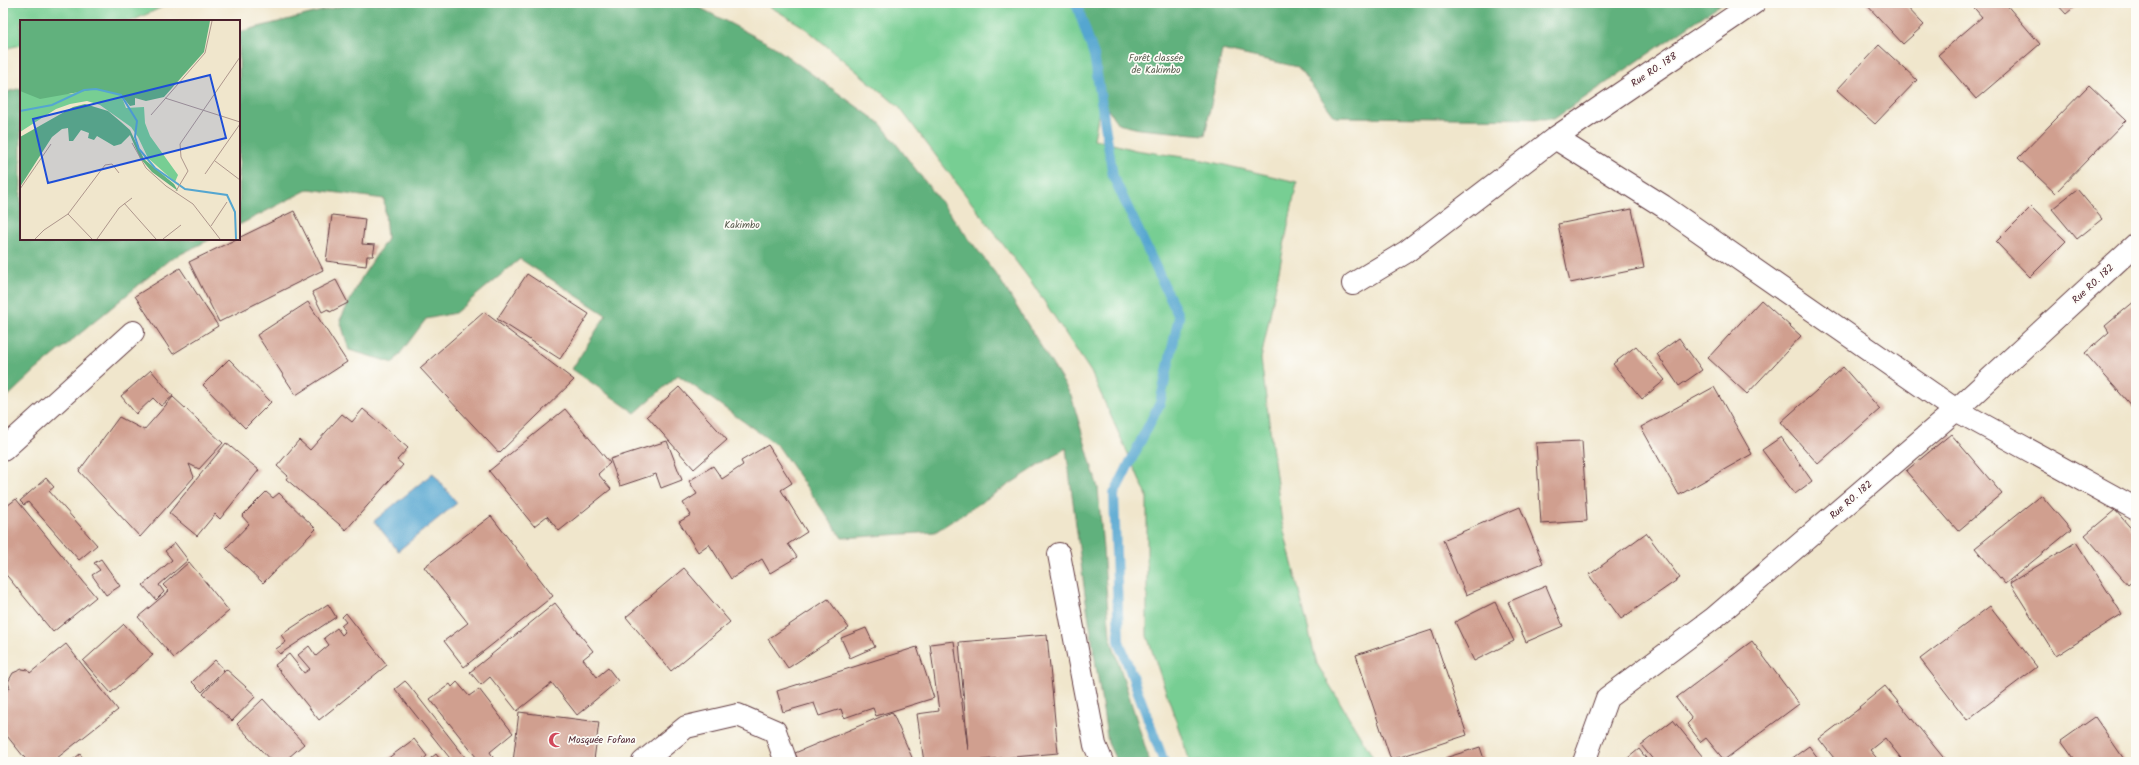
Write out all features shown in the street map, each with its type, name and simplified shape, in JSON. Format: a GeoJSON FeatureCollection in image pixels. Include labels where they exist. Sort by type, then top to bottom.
{"type":"FeatureCollection","features":[{"type":"Feature","properties":{"kind":"street","name":"Rue RO. 188"},"geometry":{"type":"LineString","coordinates":[[1353,284],[1406,252],[1555,138],[1754,3]]}},
{"type":"Feature","properties":{"kind":"street"},"geometry":{"type":"LineString","coordinates":[[1555,138],[1663,206],[1956,410],[2136,509]]}},
{"type":"Feature","properties":{"kind":"street","name":"Rue RO. 182"},"geometry":{"type":"LineString","coordinates":[[1584,762],[1607,698],[1714,618],[1956,410],[2136,244]]}},
{"type":"Feature","properties":{"kind":"street"},"geometry":{"type":"LineString","coordinates":[[3,450],[133,332]]}},
{"type":"Feature","properties":{"kind":"street"},"geometry":{"type":"LineString","coordinates":[[1059,554],[1095,746],[1102,762]]}},
{"type":"Feature","properties":{"kind":"street"},"geometry":{"type":"LineString","coordinates":[[643,762],[686,727],[738,715],[775,732],[786,762]]}},
{"type":"Feature","properties":{"kind":"green space"},"geometry":{"type":"Polygon","coordinates":[[[3,3],[171,3],[134,20],[20,20],[20,45],[3,49],[3,3]]]}},
{"type":"Feature","properties":{"kind":"green space","name":"Kakimbo"},"geometry":{"type":"Polygon","coordinates":[[[353,3],[691,3],[773,46],[881,124],[999,278],[1071,395],[1098,488],[1110,636],[1150,762],[1117,762],[1108,743],[1085,594],[1066,448],[935,532],[842,538],[778,446],[678,375],[635,413],[572,369],[606,315],[520,259],[455,313],[426,319],[393,363],[349,350],[340,320],[362,277],[387,239],[384,199],[309,189],[240,224],[240,32],[353,3]]]}},
{"type":"Feature","properties":{"kind":"green space"},"geometry":{"type":"Polygon","coordinates":[[[764,3],[1076,3],[1094,55],[1101,100],[1094,139],[1135,150],[1203,160],[1297,182],[1261,359],[1282,523],[1317,664],[1376,762],[1190,762],[1147,636],[1147,496],[1091,372],[1030,280],[899,107],[804,27],[764,3]]]}},
{"type":"Feature","properties":{"kind":"green space","name":"Forêt classée de Kakimbo"},"geometry":{"type":"Polygon","coordinates":[[[1076,3],[1722,3],[1554,119],[1335,117],[1298,67],[1222,50],[1205,135],[1139,129],[1118,124],[1101,100],[1094,55],[1076,3]]]}},
{"type":"Feature","properties":{"kind":"green space"},"geometry":{"type":"Polygon","coordinates":[[[20,88],[20,240],[209,240],[169,260],[36,370],[3,401],[3,93],[20,88]]]}},
{"type":"Feature","properties":{"kind":"water"},"geometry":{"type":"Polygon","coordinates":[[[433,473],[457,503],[398,551],[374,521],[433,473]]]}},
{"type":"Feature","properties":{"kind":"building"},"geometry":{"type":"Polygon","coordinates":[[[1865,3],[1903,3],[1924,25],[1903,44],[1865,3]]]}},
{"type":"Feature","properties":{"kind":"building"},"geometry":{"type":"Polygon","coordinates":[[[1970,3],[2005,3],[2040,44],[1976,99],[1938,55],[1982,17],[1970,3]]]}},
{"type":"Feature","properties":{"kind":"building"},"geometry":{"type":"Polygon","coordinates":[[[2056,3],[2079,3],[2066,14],[2056,3]]]}},
{"type":"Feature","properties":{"kind":"building"},"geometry":{"type":"Polygon","coordinates":[[[1879,45],[1917,80],[1875,124],[1837,90],[1879,45]]]}},
{"type":"Feature","properties":{"kind":"building"},"geometry":{"type":"Polygon","coordinates":[[[2089,85],[2126,120],[2055,193],[2018,158],[2089,85]]]}},
{"type":"Feature","properties":{"kind":"building"},"geometry":{"type":"Polygon","coordinates":[[[2077,189],[2102,219],[2077,239],[2052,209],[2077,189]]]}},
{"type":"Feature","properties":{"kind":"building"},"geometry":{"type":"Polygon","coordinates":[[[2031,207],[2066,241],[2030,277],[1996,242],[2031,207]]]}},
{"type":"Feature","properties":{"kind":"building"},"geometry":{"type":"Polygon","coordinates":[[[1632,209],[1644,268],[1570,283],[1558,224],[1632,209]]]}},
{"type":"Feature","properties":{"kind":"building"},"geometry":{"type":"Polygon","coordinates":[[[294,211],[323,270],[219,322],[189,262],[234,240],[240,240],[240,237],[294,211]]]}},
{"type":"Feature","properties":{"kind":"building"},"geometry":{"type":"Polygon","coordinates":[[[332,215],[365,219],[362,244],[375,245],[373,256],[367,256],[366,266],[326,261],[332,215]]]}},
{"type":"Feature","properties":{"kind":"building"},"geometry":{"type":"Polygon","coordinates":[[[180,268],[218,326],[173,354],[135,296],[180,268]]]}},
{"type":"Feature","properties":{"kind":"building"},"geometry":{"type":"Polygon","coordinates":[[[527,274],[589,314],[560,359],[497,319],[527,274]]]}},
{"type":"Feature","properties":{"kind":"building"},"geometry":{"type":"Polygon","coordinates":[[[336,280],[348,303],[330,312],[328,309],[322,312],[312,292],[336,280]]]}},
{"type":"Feature","properties":{"kind":"building"},"geometry":{"type":"Polygon","coordinates":[[[1761,300],[1801,336],[1747,394],[1708,358],[1761,300]]]}},
{"type":"Feature","properties":{"kind":"building"},"geometry":{"type":"Polygon","coordinates":[[[2136,300],[2136,405],[2133,408],[2085,353],[2109,332],[2105,326],[2136,300]]]}},
{"type":"Feature","properties":{"kind":"building"},"geometry":{"type":"Polygon","coordinates":[[[308,302],[347,362],[296,395],[257,335],[308,302]]]}},
{"type":"Feature","properties":{"kind":"building"},"geometry":{"type":"Polygon","coordinates":[[[484,312],[574,380],[499,453],[420,368],[484,312]]]}},
{"type":"Feature","properties":{"kind":"building"},"geometry":{"type":"Polygon","coordinates":[[[1679,338],[1702,370],[1679,386],[1657,354],[1679,338]]]}},
{"type":"Feature","properties":{"kind":"building"},"geometry":{"type":"Polygon","coordinates":[[[1636,346],[1665,380],[1642,399],[1613,364],[1636,346]]]}},
{"type":"Feature","properties":{"kind":"building"},"geometry":{"type":"Polygon","coordinates":[[[229,359],[271,402],[245,428],[203,385],[229,359]]]}},
{"type":"Feature","properties":{"kind":"building"},"geometry":{"type":"Polygon","coordinates":[[[1843,367],[1880,409],[1818,464],[1781,422],[1843,367]]]}},
{"type":"Feature","properties":{"kind":"building"},"geometry":{"type":"Polygon","coordinates":[[[151,370],[173,396],[161,406],[153,398],[136,414],[121,396],[151,370]]]}},
{"type":"Feature","properties":{"kind":"building"},"geometry":{"type":"Polygon","coordinates":[[[679,387],[727,440],[694,469],[647,416],[679,387]]]}},
{"type":"Feature","properties":{"kind":"building"},"geometry":{"type":"Polygon","coordinates":[[[1714,387],[1752,454],[1679,495],[1641,427],[1714,387]]]}},
{"type":"Feature","properties":{"kind":"building"},"geometry":{"type":"Polygon","coordinates":[[[173,397],[223,443],[199,469],[189,464],[194,477],[140,537],[79,471],[119,417],[144,430],[173,397]]]}},
{"type":"Feature","properties":{"kind":"building"},"geometry":{"type":"Polygon","coordinates":[[[363,409],[408,448],[397,460],[403,465],[346,530],[286,479],[288,476],[277,466],[299,440],[310,450],[342,414],[352,422],[363,409]]]}},
{"type":"Feature","properties":{"kind":"building"},"geometry":{"type":"Polygon","coordinates":[[[565,409],[610,463],[598,474],[611,489],[559,531],[547,516],[534,526],[489,471],[565,409]]]}},
{"type":"Feature","properties":{"kind":"building"},"geometry":{"type":"Polygon","coordinates":[[[1951,434],[2002,494],[1958,531],[1906,471],[1951,434]]]}},
{"type":"Feature","properties":{"kind":"building"},"geometry":{"type":"Polygon","coordinates":[[[1781,437],[1812,481],[1795,494],[1762,450],[1781,437]]]}},
{"type":"Feature","properties":{"kind":"building"},"geometry":{"type":"Polygon","coordinates":[[[667,441],[682,480],[661,488],[656,474],[620,486],[610,459],[667,441]]]}},
{"type":"Feature","properties":{"kind":"building"},"geometry":{"type":"Polygon","coordinates":[[[1582,441],[1587,521],[1541,524],[1536,443],[1582,441]]]}},
{"type":"Feature","properties":{"kind":"building"},"geometry":{"type":"Polygon","coordinates":[[[226,443],[259,470],[220,519],[215,514],[197,536],[169,513],[226,443]]]}},
{"type":"Feature","properties":{"kind":"building"},"geometry":{"type":"Polygon","coordinates":[[[768,445],[792,483],[781,490],[807,532],[788,544],[797,557],[770,573],[762,559],[731,579],[709,544],[698,552],[679,522],[691,515],[683,503],[697,494],[689,481],[713,466],[722,479],[743,465],[741,461],[768,445]]]}},
{"type":"Feature","properties":{"kind":"building"},"geometry":{"type":"Polygon","coordinates":[[[46,478],[54,487],[49,491],[97,545],[79,560],[28,502],[24,505],[20,501],[46,478]]]}},
{"type":"Feature","properties":{"kind":"building"},"geometry":{"type":"Polygon","coordinates":[[[266,492],[273,498],[279,493],[316,529],[263,583],[226,548],[249,524],[242,516],[266,492]]]}},
{"type":"Feature","properties":{"kind":"building"},"geometry":{"type":"Polygon","coordinates":[[[2041,495],[2071,530],[2005,584],[1975,548],[2041,495]]]}},
{"type":"Feature","properties":{"kind":"building"},"geometry":{"type":"Polygon","coordinates":[[[16,499],[96,597],[53,632],[3,571],[3,509],[16,499]]]}},
{"type":"Feature","properties":{"kind":"building"},"geometry":{"type":"Polygon","coordinates":[[[1520,507],[1543,563],[1466,595],[1443,540],[1520,507]]]}},
{"type":"Feature","properties":{"kind":"building"},"geometry":{"type":"Polygon","coordinates":[[[2115,510],[2136,534],[2136,578],[2128,585],[2085,535],[2115,510]]]}},
{"type":"Feature","properties":{"kind":"building"},"geometry":{"type":"Polygon","coordinates":[[[491,516],[553,596],[464,667],[444,641],[468,623],[424,567],[491,516]]]}},
{"type":"Feature","properties":{"kind":"building"},"geometry":{"type":"Polygon","coordinates":[[[1646,533],[1680,578],[1621,619],[1589,575],[1646,533]]]}},
{"type":"Feature","properties":{"kind":"building"},"geometry":{"type":"Polygon","coordinates":[[[2076,542],[2122,614],[2056,656],[2010,583],[2076,542]]]}},
{"type":"Feature","properties":{"kind":"building"},"geometry":{"type":"Polygon","coordinates":[[[175,543],[188,560],[159,585],[164,592],[156,600],[143,585],[172,560],[165,551],[175,543]]]}},
{"type":"Feature","properties":{"kind":"building"},"geometry":{"type":"Polygon","coordinates":[[[101,559],[120,586],[106,595],[92,575],[100,570],[94,563],[101,559]]]}},
{"type":"Feature","properties":{"kind":"building"},"geometry":{"type":"Polygon","coordinates":[[[189,562],[229,611],[174,658],[138,617],[169,591],[163,585],[189,562]]]}},
{"type":"Feature","properties":{"kind":"building"},"geometry":{"type":"Polygon","coordinates":[[[684,568],[730,622],[671,671],[626,617],[684,568]]]}},
{"type":"Feature","properties":{"kind":"building"},"geometry":{"type":"Polygon","coordinates":[[[1546,586],[1563,626],[1526,642],[1508,602],[1546,586]]]}},
{"type":"Feature","properties":{"kind":"building"},"geometry":{"type":"Polygon","coordinates":[[[828,599],[849,628],[788,668],[768,639],[828,599]]]}},
{"type":"Feature","properties":{"kind":"building"},"geometry":{"type":"Polygon","coordinates":[[[1495,602],[1514,641],[1474,661],[1455,622],[1495,602]]]}},
{"type":"Feature","properties":{"kind":"building"},"geometry":{"type":"Polygon","coordinates":[[[555,603],[593,651],[583,659],[597,677],[608,668],[618,681],[577,715],[552,683],[517,711],[490,677],[481,685],[470,672],[555,603]]]}},
{"type":"Feature","properties":{"kind":"building"},"geometry":{"type":"Polygon","coordinates":[[[328,604],[336,617],[280,654],[276,649],[286,642],[281,635],[328,604]]]}},
{"type":"Feature","properties":{"kind":"building"},"geometry":{"type":"Polygon","coordinates":[[[1990,606],[2037,667],[1967,720],[1920,659],[1990,606]]]}},
{"type":"Feature","properties":{"kind":"building"},"geometry":{"type":"Polygon","coordinates":[[[346,613],[387,665],[319,720],[275,665],[289,654],[304,673],[310,669],[298,655],[309,646],[316,656],[329,645],[324,638],[337,628],[342,635],[345,632],[341,626],[346,622],[342,617],[346,613]]]}},
{"type":"Feature","properties":{"kind":"building"},"geometry":{"type":"Polygon","coordinates":[[[124,624],[153,655],[111,693],[83,661],[124,624]]]}},
{"type":"Feature","properties":{"kind":"building"},"geometry":{"type":"Polygon","coordinates":[[[866,628],[875,647],[850,658],[841,638],[866,628]]]}},
{"type":"Feature","properties":{"kind":"building"},"geometry":{"type":"Polygon","coordinates":[[[1432,630],[1467,735],[1391,760],[1356,655],[1432,630]]]}},
{"type":"Feature","properties":{"kind":"building"},"geometry":{"type":"Polygon","coordinates":[[[1047,635],[1058,753],[959,762],[924,762],[917,714],[939,711],[930,644],[954,641],[968,750],[959,642],[1047,635]]]}},
{"type":"Feature","properties":{"kind":"building"},"geometry":{"type":"Polygon","coordinates":[[[1752,641],[1799,704],[1724,760],[1706,738],[1701,742],[1687,724],[1692,719],[1676,698],[1752,641]]]}},
{"type":"Feature","properties":{"kind":"building"},"geometry":{"type":"Polygon","coordinates":[[[66,644],[118,710],[52,762],[28,762],[3,731],[3,694],[10,688],[8,682],[13,673],[22,669],[28,670],[30,673],[66,644]]]}},
{"type":"Feature","properties":{"kind":"building"},"geometry":{"type":"Polygon","coordinates":[[[917,647],[934,698],[876,716],[873,708],[844,718],[841,709],[819,716],[814,703],[783,712],[777,691],[917,647]]]}},
{"type":"Feature","properties":{"kind":"building"},"geometry":{"type":"Polygon","coordinates":[[[215,660],[224,670],[202,692],[192,682],[215,660]]]}},
{"type":"Feature","properties":{"kind":"building"},"geometry":{"type":"Polygon","coordinates":[[[226,669],[256,696],[232,721],[203,694],[226,669]]]}},
{"type":"Feature","properties":{"kind":"building"},"geometry":{"type":"Polygon","coordinates":[[[405,681],[469,762],[453,762],[395,689],[405,681]]]}},
{"type":"Feature","properties":{"kind":"building"},"geometry":{"type":"Polygon","coordinates":[[[457,682],[469,696],[479,689],[513,733],[490,752],[493,757],[486,762],[480,762],[430,699],[450,684],[452,687],[457,682]]]}},
{"type":"Feature","properties":{"kind":"building"},"geometry":{"type":"Polygon","coordinates":[[[1885,686],[1947,762],[1904,762],[1885,738],[1870,750],[1880,762],[1837,762],[1819,739],[1860,708],[1859,707],[1885,686]]]}},
{"type":"Feature","properties":{"kind":"building"},"geometry":{"type":"Polygon","coordinates":[[[263,699],[304,744],[288,758],[291,762],[272,762],[237,724],[263,699]]]}},
{"type":"Feature","properties":{"kind":"building","name":"Mosquée Fofana"},"geometry":{"type":"Polygon","coordinates":[[[519,712],[599,722],[594,760],[583,759],[582,762],[513,762],[519,712]]]}},
{"type":"Feature","properties":{"kind":"building"},"geometry":{"type":"Polygon","coordinates":[[[892,712],[914,762],[799,762],[795,753],[892,712]]]}},
{"type":"Feature","properties":{"kind":"building"},"geometry":{"type":"Polygon","coordinates":[[[2095,717],[2126,762],[2076,762],[2061,741],[2095,717]]]}},
{"type":"Feature","properties":{"kind":"building"},"geometry":{"type":"Polygon","coordinates":[[[1673,720],[1707,762],[1655,762],[1641,745],[1673,720]]]}},
{"type":"Feature","properties":{"kind":"building"},"geometry":{"type":"Polygon","coordinates":[[[414,739],[427,756],[420,762],[383,762],[414,739]]]}},
{"type":"Feature","properties":{"kind":"building"},"geometry":{"type":"Polygon","coordinates":[[[1809,746],[1821,762],[1787,762],[1809,746]]]}},
{"type":"Feature","properties":{"kind":"building"},"geometry":{"type":"Polygon","coordinates":[[[1480,747],[1485,762],[1446,762],[1445,758],[1480,747]]]}},
{"type":"Feature","properties":{"kind":"building"},"geometry":{"type":"Polygon","coordinates":[[[1639,749],[1649,762],[1623,762],[1639,749]]]}},
{"type":"Feature","properties":{"kind":"building"},"geometry":{"type":"Polygon","coordinates":[[[80,754],[86,762],[70,762],[80,754]]]}},
{"type":"Feature","properties":{"kind":"building"},"geometry":{"type":"Polygon","coordinates":[[[436,754],[442,762],[426,762],[436,754]]]}},
{"type":"Feature","properties":{"kind":"waterway"},"geometry":{"type":"LineString","coordinates":[[1076,3],[1094,55],[1113,176],[1179,317],[1160,403],[1114,494],[1119,641],[1164,762]]}},
{"type":"Feature","properties":{"kind":"place","name":"Mosquée Fofana"},"geometry":{"type":"Point","coordinates":[556,740]}}]}
